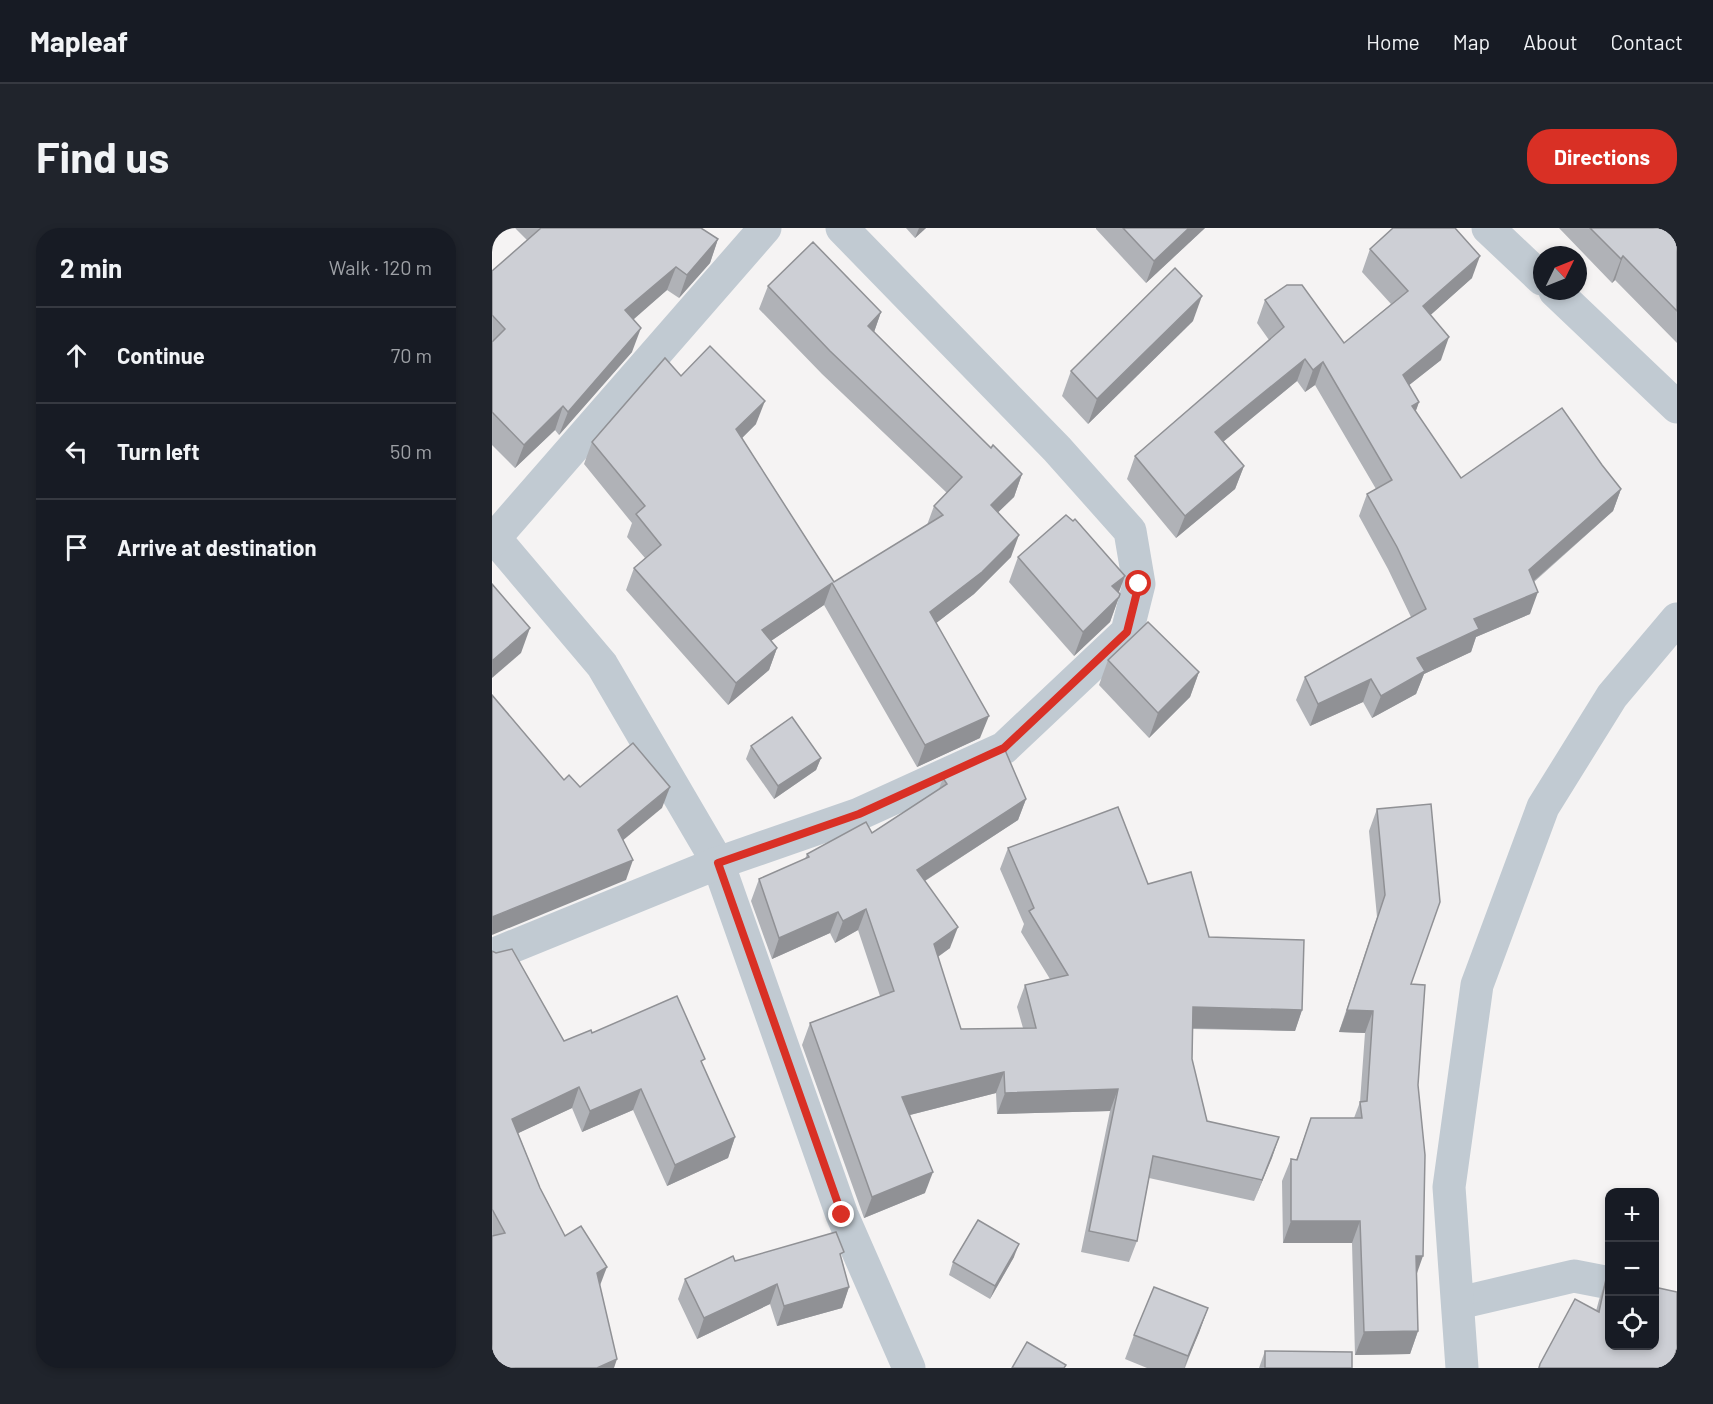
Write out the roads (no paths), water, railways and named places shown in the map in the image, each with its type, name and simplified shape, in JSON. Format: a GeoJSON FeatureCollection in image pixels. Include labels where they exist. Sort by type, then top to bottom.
{"type":"FeatureCollection","features":[{"type":"Feature","properties":{"kind":"street"},"geometry":{"type":"LineString","coordinates":[[765,228],[493,538],[602,665],[718,863],[842,1215],[909,1368]]}},
{"type":"Feature","properties":{"kind":"street"},"geometry":{"type":"LineString","coordinates":[[492,955],[718,863],[859,814],[1004,748],[1127,632],[1139,584],[1131,531],[1057,448],[842,228]]}},
{"type":"Feature","properties":{"kind":"street"},"geometry":{"type":"LineString","coordinates":[[1488,228],[1533,270]]}},
{"type":"Feature","properties":{"kind":"street"},"geometry":{"type":"LineString","coordinates":[[1564,300],[1677,407]]}},
{"type":"Feature","properties":{"kind":"street"},"geometry":{"type":"LineString","coordinates":[[1462,1368],[1449,1187],[1477,985],[1543,807],[1612,696],[1677,619]]}},
{"type":"Feature","properties":{"kind":"street"},"geometry":{"type":"LineString","coordinates":[[1459,1303],[1574,1276],[1605,1282]]}}]}
